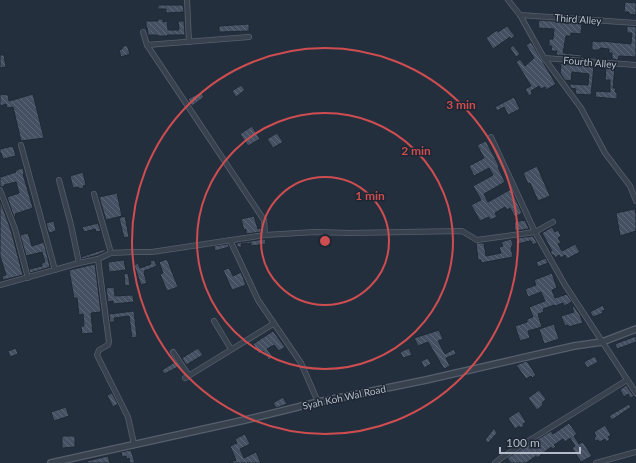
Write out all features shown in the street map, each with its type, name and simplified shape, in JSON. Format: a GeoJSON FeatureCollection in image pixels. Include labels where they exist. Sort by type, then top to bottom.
{"type":"FeatureCollection","features":[{"type":"Feature","properties":{"kind":"street"},"geometry":{"type":"LineString","coordinates":[[187,0],[189,42]]}},
{"type":"Feature","properties":{"kind":"street"},"geometry":{"type":"LineString","coordinates":[[508,0],[520,15],[544,58],[581,108],[605,153],[633,186],[636,201]]}},
{"type":"Feature","properties":{"kind":"street","name":"Third Alley"},"geometry":{"type":"LineString","coordinates":[[520,15],[636,22]]}},
{"type":"Feature","properties":{"kind":"street"},"geometry":{"type":"LineString","coordinates":[[143,32],[147,45],[264,220],[265,234]]}},
{"type":"Feature","properties":{"kind":"street"},"geometry":{"type":"LineString","coordinates":[[147,45],[249,37]]}},
{"type":"Feature","properties":{"kind":"street","name":"Fourth Alley"},"geometry":{"type":"LineString","coordinates":[[544,58],[636,65]]}},
{"type":"Feature","properties":{"kind":"street"},"geometry":{"type":"LineString","coordinates":[[491,137],[535,232],[565,285],[636,394]]}},
{"type":"Feature","properties":{"kind":"street"},"geometry":{"type":"LineString","coordinates":[[21,145],[55,270]]}},
{"type":"Feature","properties":{"kind":"street"},"geometry":{"type":"LineString","coordinates":[[58,180],[71,225],[79,263]]}},
{"type":"Feature","properties":{"kind":"street"},"geometry":{"type":"LineString","coordinates":[[0,190],[15,230],[28,278]]}},
{"type":"Feature","properties":{"kind":"street"},"geometry":{"type":"LineString","coordinates":[[94,194],[111,254]]}},
{"type":"Feature","properties":{"kind":"street"},"geometry":{"type":"LineString","coordinates":[[0,285],[98,259],[111,254],[152,252],[265,234],[450,230],[462,231],[477,240],[535,232],[553,222]]}},
{"type":"Feature","properties":{"kind":"street"},"geometry":{"type":"LineString","coordinates":[[230,240],[258,300],[301,363],[318,402]]}},
{"type":"Feature","properties":{"kind":"street"},"geometry":{"type":"LineString","coordinates":[[98,259],[109,342],[108,345],[99,350],[97,355],[128,417],[134,444]]}},
{"type":"Feature","properties":{"kind":"street"},"geometry":{"type":"LineString","coordinates":[[214,320],[231,349]]}},
{"type":"Feature","properties":{"kind":"street"},"geometry":{"type":"LineString","coordinates":[[173,352],[187,377],[274,324]]}},
{"type":"Feature","properties":{"kind":"street","name":"Syah Koh Wal Road"},"geometry":{"type":"LineString","coordinates":[[51,463],[245,420],[318,402],[426,380],[574,346],[602,342],[636,329]]}},
{"type":"Feature","properties":{"kind":"street"},"geometry":{"type":"LineString","coordinates":[[495,463],[627,380]]}},
{"type":"Feature","properties":{"kind":"street"},"geometry":{"type":"LineString","coordinates":[[596,463],[636,452]]}},
{"type":"Feature","properties":{"kind":"building"},"geometry":{"type":"Polygon","coordinates":[[[625,2],[636,3],[636,15],[629,14],[629,12],[624,12],[625,2]]]}},
{"type":"Feature","properties":{"kind":"building"},"geometry":{"type":"Polygon","coordinates":[[[158,5],[183,5],[184,12],[166,13],[166,9],[158,9],[158,5]]]}},
{"type":"Feature","properties":{"kind":"building"},"geometry":{"type":"Polygon","coordinates":[[[158,19],[163,19],[163,22],[167,21],[168,30],[179,30],[178,21],[184,21],[185,35],[148,35],[146,21],[158,21],[158,19]]]}},
{"type":"Feature","properties":{"kind":"building"},"geometry":{"type":"Polygon","coordinates":[[[539,20],[582,23],[581,34],[571,33],[571,36],[566,36],[563,53],[582,55],[582,57],[556,55],[557,51],[551,51],[552,46],[549,46],[549,39],[553,39],[554,29],[538,28],[539,20]]]}},
{"type":"Feature","properties":{"kind":"building"},"geometry":{"type":"Polygon","coordinates":[[[249,24],[249,31],[219,32],[219,26],[249,24]]]}},
{"type":"Feature","properties":{"kind":"building"},"geometry":{"type":"Polygon","coordinates":[[[507,26],[515,36],[511,39],[510,37],[493,49],[486,38],[497,30],[498,32],[507,26]]]}},
{"type":"Feature","properties":{"kind":"building"},"geometry":{"type":"Polygon","coordinates":[[[627,26],[636,27],[636,57],[619,56],[618,60],[612,59],[612,53],[609,53],[609,49],[600,48],[600,50],[592,50],[592,41],[631,44],[632,33],[627,33],[627,26]]]}},
{"type":"Feature","properties":{"kind":"building"},"geometry":{"type":"Polygon","coordinates":[[[531,42],[556,84],[546,90],[545,87],[541,89],[539,86],[531,91],[532,94],[529,96],[525,89],[531,86],[516,62],[520,59],[525,66],[534,58],[526,45],[531,42]]]}},
{"type":"Feature","properties":{"kind":"building"},"geometry":{"type":"Polygon","coordinates":[[[127,45],[130,54],[121,57],[119,50],[127,45]]]}},
{"type":"Feature","properties":{"kind":"building"},"geometry":{"type":"Polygon","coordinates":[[[513,45],[520,54],[516,57],[510,48],[513,45]]]}},
{"type":"Feature","properties":{"kind":"building"},"geometry":{"type":"Polygon","coordinates":[[[0,55],[4,55],[6,67],[0,68],[0,55]]]}},
{"type":"Feature","properties":{"kind":"building"},"geometry":{"type":"Polygon","coordinates":[[[555,64],[594,66],[591,95],[575,94],[576,89],[570,87],[570,84],[588,85],[589,74],[572,72],[571,81],[565,80],[560,73],[561,65],[555,64]]]}},
{"type":"Feature","properties":{"kind":"building"},"geometry":{"type":"Polygon","coordinates":[[[606,66],[615,67],[613,88],[616,88],[615,92],[617,93],[617,99],[595,97],[596,91],[610,92],[610,80],[605,80],[606,66]]]}},
{"type":"Feature","properties":{"kind":"building"},"geometry":{"type":"Polygon","coordinates":[[[241,85],[245,90],[236,97],[232,91],[241,85]]]}},
{"type":"Feature","properties":{"kind":"building"},"geometry":{"type":"Polygon","coordinates":[[[201,92],[204,97],[192,106],[188,99],[201,92]]]}},
{"type":"Feature","properties":{"kind":"building"},"geometry":{"type":"Polygon","coordinates":[[[0,94],[8,95],[9,101],[33,94],[44,138],[21,141],[13,107],[7,108],[6,104],[0,106],[0,94]]]}},
{"type":"Feature","properties":{"kind":"building"},"geometry":{"type":"Polygon","coordinates":[[[514,97],[520,109],[508,115],[504,107],[497,111],[495,107],[514,97]]]}},
{"type":"Feature","properties":{"kind":"building"},"geometry":{"type":"Polygon","coordinates":[[[252,126],[260,139],[248,146],[240,134],[252,126]]]}},
{"type":"Feature","properties":{"kind":"building"},"geometry":{"type":"Polygon","coordinates":[[[277,133],[283,142],[273,148],[267,139],[277,133]]]}},
{"type":"Feature","properties":{"kind":"building"},"geometry":{"type":"Polygon","coordinates":[[[486,141],[499,166],[498,167],[505,182],[484,194],[488,202],[511,189],[522,213],[515,217],[510,208],[507,210],[505,207],[495,213],[497,217],[490,220],[489,217],[480,221],[471,205],[481,200],[473,186],[493,175],[489,168],[474,176],[469,166],[484,158],[477,145],[486,141]]]}},
{"type":"Feature","properties":{"kind":"building"},"geometry":{"type":"Polygon","coordinates":[[[13,146],[16,156],[3,159],[0,149],[13,146]]]}},
{"type":"Feature","properties":{"kind":"building"},"geometry":{"type":"Polygon","coordinates":[[[537,166],[550,196],[538,201],[530,183],[528,184],[523,173],[537,166]]]}},
{"type":"Feature","properties":{"kind":"building"},"geometry":{"type":"Polygon","coordinates":[[[23,168],[23,174],[33,208],[15,214],[16,217],[14,217],[7,197],[19,193],[16,182],[4,185],[5,186],[2,187],[0,186],[0,175],[1,177],[23,168]]]}},
{"type":"Feature","properties":{"kind":"building"},"geometry":{"type":"Polygon","coordinates":[[[83,172],[86,185],[83,186],[84,188],[73,188],[70,176],[83,172]]]}},
{"type":"Feature","properties":{"kind":"building"},"geometry":{"type":"Polygon","coordinates":[[[117,193],[122,216],[106,220],[99,197],[117,193]]]}},
{"type":"Feature","properties":{"kind":"building"},"geometry":{"type":"Polygon","coordinates":[[[0,200],[11,230],[23,275],[3,280],[2,276],[6,275],[0,256],[0,200]]]}},
{"type":"Feature","properties":{"kind":"building"},"geometry":{"type":"Polygon","coordinates":[[[635,209],[636,231],[620,236],[616,213],[635,209]]]}},
{"type":"Feature","properties":{"kind":"building"},"geometry":{"type":"Polygon","coordinates":[[[125,216],[129,237],[124,238],[119,218],[125,216]]]}},
{"type":"Feature","properties":{"kind":"building"},"geometry":{"type":"Polygon","coordinates":[[[254,216],[258,229],[261,228],[261,232],[246,234],[246,229],[244,230],[241,219],[254,216]]]}},
{"type":"Feature","properties":{"kind":"building"},"geometry":{"type":"Polygon","coordinates":[[[525,220],[529,229],[515,231],[514,222],[525,220]]]}},
{"type":"Feature","properties":{"kind":"building"},"geometry":{"type":"Polygon","coordinates":[[[54,221],[56,231],[49,233],[46,223],[54,221]]]}},
{"type":"Feature","properties":{"kind":"building"},"geometry":{"type":"Polygon","coordinates":[[[98,223],[101,231],[96,232],[95,229],[84,232],[82,227],[98,223]]]}},
{"type":"Feature","properties":{"kind":"building"},"geometry":{"type":"Polygon","coordinates":[[[552,227],[555,232],[558,230],[561,236],[558,238],[561,243],[558,244],[562,251],[575,244],[580,252],[567,259],[565,255],[561,258],[559,255],[555,258],[554,255],[552,255],[550,251],[552,251],[542,233],[552,227]]]}},
{"type":"Feature","properties":{"kind":"building"},"geometry":{"type":"Polygon","coordinates":[[[28,233],[32,246],[44,242],[50,267],[30,273],[28,264],[30,269],[42,266],[42,263],[45,262],[42,252],[26,256],[20,235],[28,233]]]}},
{"type":"Feature","properties":{"kind":"building"},"geometry":{"type":"Polygon","coordinates":[[[533,236],[537,243],[533,245],[531,241],[529,241],[518,244],[517,238],[533,236]]]}},
{"type":"Feature","properties":{"kind":"building"},"geometry":{"type":"Polygon","coordinates":[[[265,239],[266,244],[251,246],[251,243],[241,244],[242,247],[237,247],[237,243],[265,239]]]}},
{"type":"Feature","properties":{"kind":"building"},"geometry":{"type":"Polygon","coordinates":[[[511,239],[513,244],[511,248],[513,257],[481,263],[481,260],[478,260],[476,243],[484,243],[486,256],[501,253],[499,247],[503,246],[501,242],[511,239]]]}},
{"type":"Feature","properties":{"kind":"building"},"geometry":{"type":"Polygon","coordinates":[[[228,244],[229,247],[215,251],[214,246],[228,244]]]}},
{"type":"Feature","properties":{"kind":"building"},"geometry":{"type":"Polygon","coordinates":[[[105,249],[106,251],[97,255],[82,259],[81,257],[105,249]]]}},
{"type":"Feature","properties":{"kind":"building"},"geometry":{"type":"Polygon","coordinates":[[[546,258],[548,263],[538,267],[536,262],[546,258]]]}},
{"type":"Feature","properties":{"kind":"building"},"geometry":{"type":"Polygon","coordinates":[[[167,259],[178,287],[167,291],[160,274],[163,273],[159,262],[167,259]]]}},
{"type":"Feature","properties":{"kind":"building"},"geometry":{"type":"Polygon","coordinates":[[[124,260],[126,270],[109,272],[108,262],[124,260]]]}},
{"type":"Feature","properties":{"kind":"building"},"geometry":{"type":"Polygon","coordinates":[[[154,260],[157,266],[144,271],[147,283],[141,285],[134,265],[138,263],[140,268],[151,264],[150,261],[154,260]]]}},
{"type":"Feature","properties":{"kind":"building"},"geometry":{"type":"Polygon","coordinates":[[[95,264],[101,312],[91,313],[93,333],[82,334],[81,326],[84,326],[83,314],[79,315],[77,298],[74,298],[69,270],[95,264]]]}},
{"type":"Feature","properties":{"kind":"building"},"geometry":{"type":"Polygon","coordinates":[[[229,268],[233,276],[241,272],[246,285],[232,290],[223,270],[229,268]]]}},
{"type":"Feature","properties":{"kind":"building"},"geometry":{"type":"Polygon","coordinates":[[[128,273],[130,285],[125,286],[124,274],[128,273]]]}},
{"type":"Feature","properties":{"kind":"building"},"geometry":{"type":"Polygon","coordinates":[[[552,273],[557,288],[552,290],[555,298],[567,294],[572,302],[564,306],[563,303],[543,309],[544,312],[538,314],[542,327],[528,331],[530,338],[520,341],[515,326],[527,322],[527,319],[533,317],[529,307],[545,301],[541,292],[528,297],[525,289],[536,285],[534,280],[552,273]]]}},
{"type":"Feature","properties":{"kind":"building"},"geometry":{"type":"Polygon","coordinates":[[[114,287],[115,296],[131,295],[133,296],[134,302],[113,304],[113,301],[108,302],[106,288],[114,287]]]}},
{"type":"Feature","properties":{"kind":"building"},"geometry":{"type":"Polygon","coordinates":[[[603,305],[605,310],[602,311],[603,313],[593,317],[590,312],[603,305]]]}},
{"type":"Feature","properties":{"kind":"building"},"geometry":{"type":"Polygon","coordinates":[[[574,306],[583,323],[568,327],[568,325],[565,326],[561,316],[574,312],[572,307],[574,306]]]}},
{"type":"Feature","properties":{"kind":"building"},"geometry":{"type":"Polygon","coordinates":[[[134,311],[137,337],[132,338],[129,316],[114,318],[115,322],[110,322],[109,314],[134,311]]]}},
{"type":"Feature","properties":{"kind":"building"},"geometry":{"type":"Polygon","coordinates":[[[554,324],[559,339],[544,344],[539,329],[554,324]]]}},
{"type":"Feature","properties":{"kind":"building"},"geometry":{"type":"Polygon","coordinates":[[[439,330],[443,339],[438,341],[445,354],[454,349],[456,354],[446,358],[450,366],[444,369],[428,342],[418,346],[414,338],[439,330]]]}},
{"type":"Feature","properties":{"kind":"building"},"geometry":{"type":"Polygon","coordinates":[[[273,331],[285,347],[279,351],[274,345],[267,349],[273,357],[269,360],[263,351],[259,354],[253,344],[273,331]]]}},
{"type":"Feature","properties":{"kind":"building"},"geometry":{"type":"Polygon","coordinates":[[[636,336],[636,342],[617,349],[615,344],[636,336]]]}},
{"type":"Feature","properties":{"kind":"building"},"geometry":{"type":"Polygon","coordinates":[[[16,348],[18,354],[10,357],[8,351],[16,348]]]}},
{"type":"Feature","properties":{"kind":"building"},"geometry":{"type":"Polygon","coordinates":[[[198,348],[203,355],[186,365],[182,358],[198,348]]]}},
{"type":"Feature","properties":{"kind":"building"},"geometry":{"type":"Polygon","coordinates":[[[409,348],[412,355],[403,358],[400,352],[409,348]]]}},
{"type":"Feature","properties":{"kind":"building"},"geometry":{"type":"Polygon","coordinates":[[[595,356],[598,362],[587,368],[584,362],[595,356]]]}},
{"type":"Feature","properties":{"kind":"building"},"geometry":{"type":"Polygon","coordinates":[[[428,358],[431,364],[424,368],[421,361],[428,358]]]}},
{"type":"Feature","properties":{"kind":"building"},"geometry":{"type":"Polygon","coordinates":[[[527,361],[536,375],[532,378],[531,376],[526,379],[516,365],[527,361]]]}},
{"type":"Feature","properties":{"kind":"building"},"geometry":{"type":"Polygon","coordinates":[[[175,362],[178,367],[164,374],[162,370],[175,362]]]}},
{"type":"Feature","properties":{"kind":"building"},"geometry":{"type":"Polygon","coordinates":[[[626,385],[634,396],[631,398],[628,394],[624,397],[620,390],[626,385]]]}},
{"type":"Feature","properties":{"kind":"building"},"geometry":{"type":"Polygon","coordinates":[[[539,390],[546,399],[542,403],[543,405],[537,410],[528,398],[539,390]]]}},
{"type":"Feature","properties":{"kind":"building"},"geometry":{"type":"Polygon","coordinates":[[[112,393],[118,404],[113,407],[107,395],[112,393]]]}},
{"type":"Feature","properties":{"kind":"building"},"geometry":{"type":"Polygon","coordinates":[[[283,397],[287,404],[276,408],[273,403],[283,397]]]}},
{"type":"Feature","properties":{"kind":"building"},"geometry":{"type":"Polygon","coordinates":[[[629,404],[631,407],[612,420],[609,416],[629,404]]]}},
{"type":"Feature","properties":{"kind":"building"},"geometry":{"type":"Polygon","coordinates":[[[66,407],[69,416],[54,421],[51,412],[66,407]]]}},
{"type":"Feature","properties":{"kind":"building"},"geometry":{"type":"Polygon","coordinates":[[[519,411],[526,422],[523,424],[524,426],[520,428],[519,426],[515,429],[508,418],[519,411]]]}},
{"type":"Feature","properties":{"kind":"building"},"geometry":{"type":"Polygon","coordinates":[[[569,423],[577,434],[574,436],[579,444],[583,442],[592,456],[581,462],[572,448],[575,446],[570,438],[565,442],[563,439],[554,445],[556,447],[552,449],[551,447],[537,458],[536,456],[526,463],[511,463],[507,458],[551,431],[553,434],[569,423]]]}},
{"type":"Feature","properties":{"kind":"building"},"geometry":{"type":"Polygon","coordinates":[[[605,425],[611,435],[608,437],[610,439],[606,442],[605,439],[600,442],[598,440],[596,441],[594,438],[596,436],[594,432],[605,425]]]}},
{"type":"Feature","properties":{"kind":"building"},"geometry":{"type":"Polygon","coordinates":[[[494,428],[497,433],[488,443],[485,440],[494,428]]]}},
{"type":"Feature","properties":{"kind":"building"},"geometry":{"type":"Polygon","coordinates":[[[245,434],[250,444],[240,449],[244,458],[256,452],[261,463],[229,463],[236,460],[230,446],[237,443],[235,439],[245,434]]]}},
{"type":"Feature","properties":{"kind":"building"},"geometry":{"type":"Polygon","coordinates":[[[62,436],[75,436],[75,447],[62,448],[62,436]]]}},
{"type":"Feature","properties":{"kind":"building"},"geometry":{"type":"Polygon","coordinates":[[[131,450],[135,463],[130,463],[129,458],[127,459],[126,456],[122,457],[121,452],[131,450]]]}},
{"type":"Feature","properties":{"kind":"building"},"geometry":{"type":"Polygon","coordinates":[[[108,456],[110,463],[87,463],[87,461],[108,456]]]}}]}
